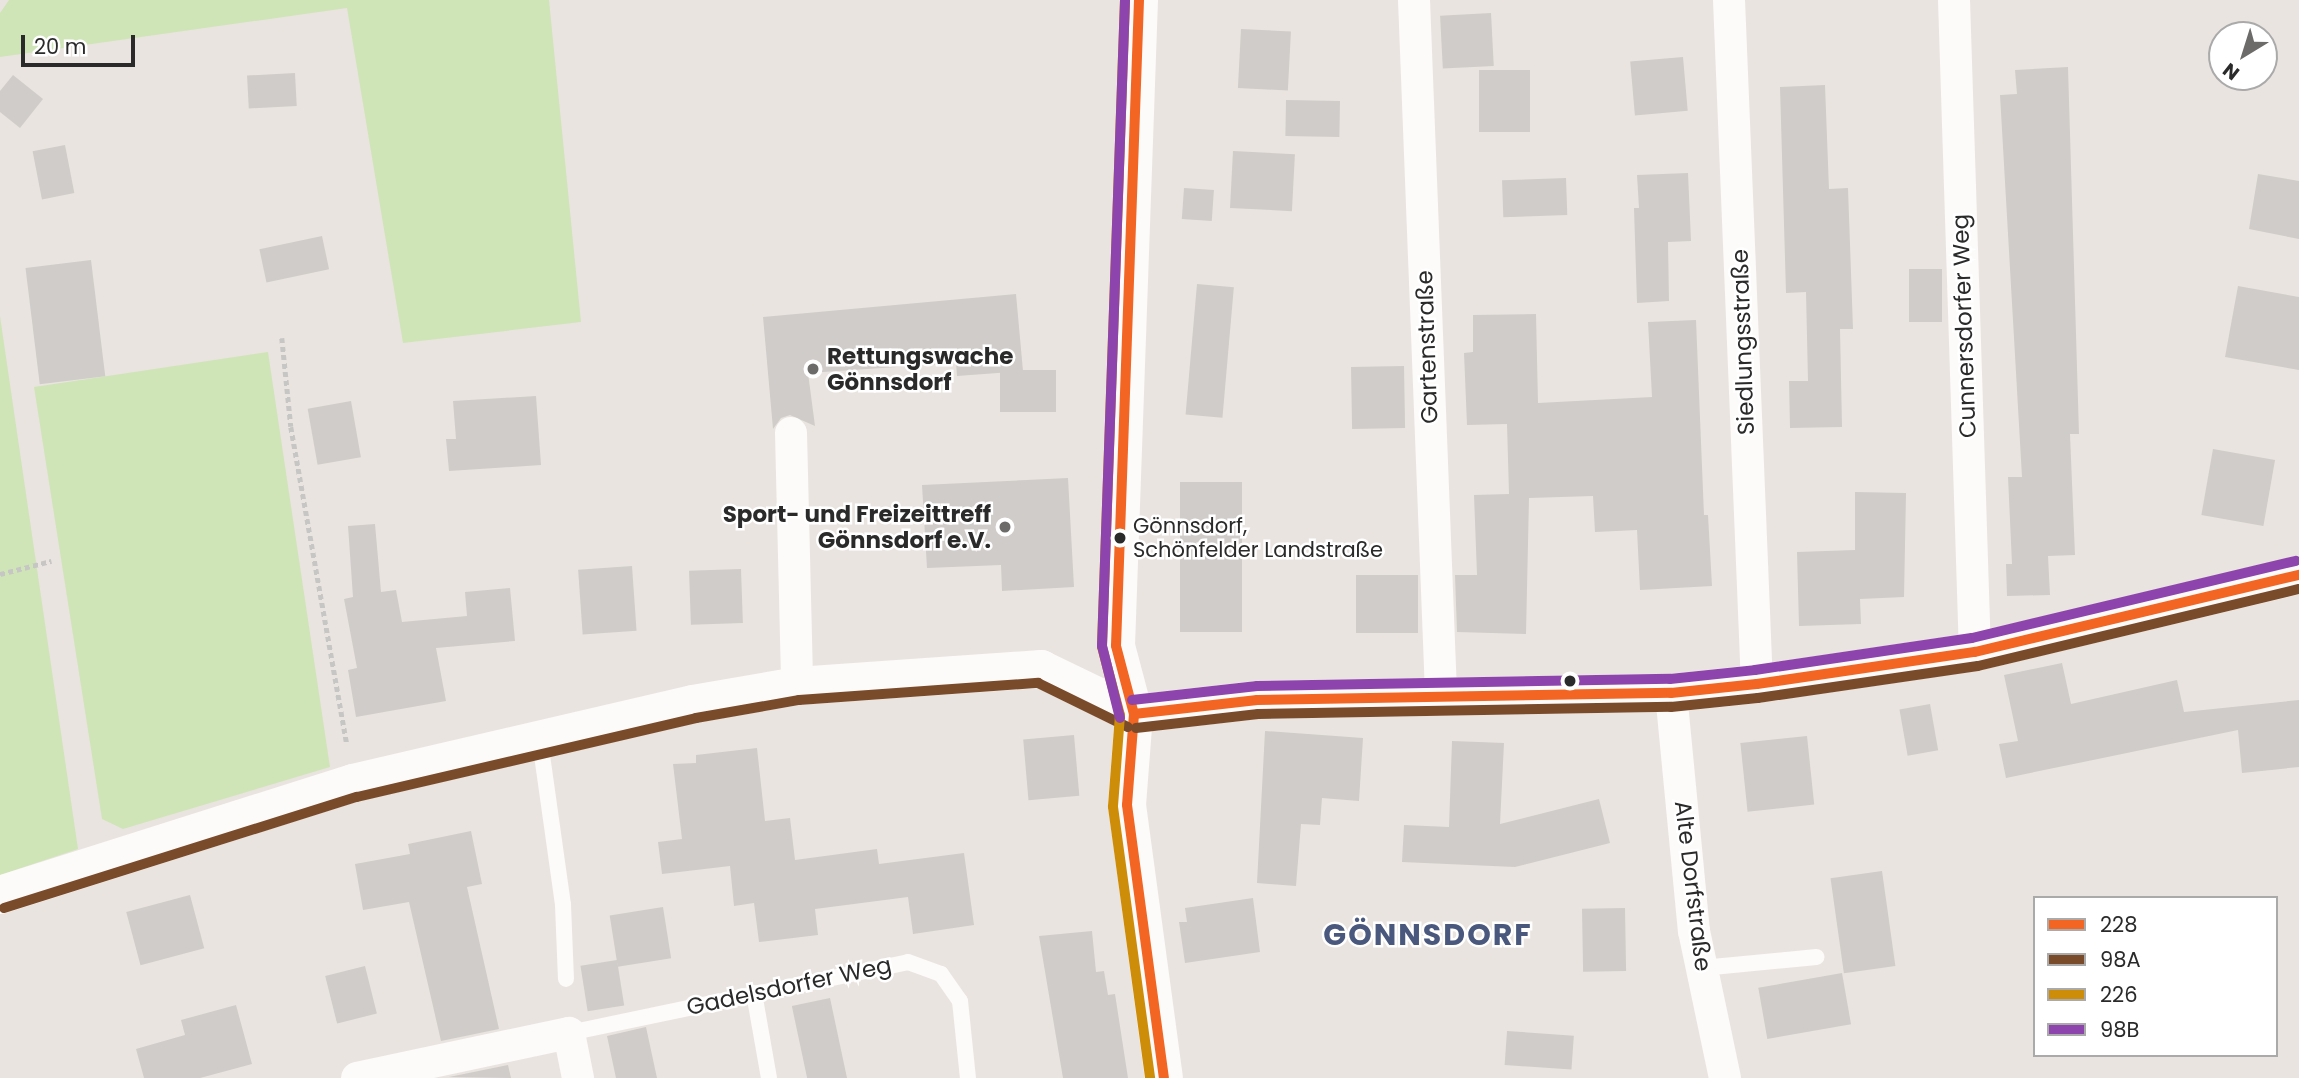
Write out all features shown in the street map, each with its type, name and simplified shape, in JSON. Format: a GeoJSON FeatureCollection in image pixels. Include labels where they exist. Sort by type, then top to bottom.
{"type":"FeatureCollection","features":[{"type":"Feature","properties":{"kind":"street"},"geometry":{"type":"LineString","coordinates":[[1139,0],[1116,646],[1134,714],[1127,805],[1164,1078]]}},
{"type":"Feature","properties":{"kind":"street","name":"Gartenstraße"},"geometry":{"type":"LineString","coordinates":[[1414,0],[1441,694]]}},
{"type":"Feature","properties":{"kind":"street","name":"Siedlungsstraße"},"geometry":{"type":"LineString","coordinates":[[1729,0],[1757,684]]}},
{"type":"Feature","properties":{"kind":"street","name":"Cunnersdorfer Weg"},"geometry":{"type":"LineString","coordinates":[[1954,0],[1975,652]]}},
{"type":"Feature","properties":{"kind":"street"},"geometry":{"type":"LineString","coordinates":[[791,433],[797,686]]}},
{"type":"Feature","properties":{"kind":"street"},"geometry":{"type":"LineString","coordinates":[[0,895],[353,783],[693,705],[797,686],[1041,668],[1134,714],[1257,700],[1441,694],[1671,693],[1757,684],[1975,652],[2299,575]]}},
{"type":"Feature","properties":{"kind":"street","name":"Alte Dorfstraße"},"geometry":{"type":"LineString","coordinates":[[1671,693],[1702,968],[1726,1078]]}},
{"type":"Feature","properties":{"kind":"street"},"geometry":{"type":"LineString","coordinates":[[569,1033],[578,1078]]}},
{"type":"Feature","properties":{"kind":"street","name":"Gadelsdorfer Weg"},"geometry":{"type":"LineString","coordinates":[[357,1078],[388,1075],[569,1033]]}},
{"type":"Feature","properties":{"kind":"lane"},"geometry":{"type":"LineString","coordinates":[[540,741],[563,905],[566,979]]}},
{"type":"Feature","properties":{"kind":"lane"},"geometry":{"type":"LineString","coordinates":[[1702,968],[1816,957]]}},
{"type":"Feature","properties":{"kind":"lane","name":"Gadelsdorfer Weg"},"geometry":{"type":"LineString","coordinates":[[569,1033],[908,962],[941,974],[960,1001],[968,1078]]}},
{"type":"Feature","properties":{"kind":"lane"},"geometry":{"type":"LineString","coordinates":[[754,993],[768,1078]]}},
{"type":"Feature","properties":{"kind":"path"},"geometry":{"type":"LineString","coordinates":[[282,338],[292,426],[353,783]]}},
{"type":"Feature","properties":{"kind":"path"},"geometry":{"type":"LineString","coordinates":[[0,574],[51,561]]}},
{"type":"Feature","properties":{"kind":"green space"},"geometry":{"type":"Polygon","coordinates":[[[9,0],[549,0],[581,322],[403,343],[347,8],[0,57],[0,13],[9,0]]]}},
{"type":"Feature","properties":{"kind":"green space"},"geometry":{"type":"Polygon","coordinates":[[[0,316],[78,849],[0,875],[0,316]]]}},
{"type":"Feature","properties":{"kind":"green space"},"geometry":{"type":"Polygon","coordinates":[[[268,352],[330,767],[123,829],[102,819],[34,387],[268,352]]]}},
{"type":"Feature","properties":{"kind":"building"},"geometry":{"type":"Polygon","coordinates":[[[1491,13],[1494,66],[1443,69],[1440,16],[1491,13]]]}},
{"type":"Feature","properties":{"kind":"building"},"geometry":{"type":"Polygon","coordinates":[[[1241,29],[1291,32],[1288,91],[1238,88],[1241,29]]]}},
{"type":"Feature","properties":{"kind":"building"},"geometry":{"type":"Polygon","coordinates":[[[1683,57],[1688,111],[1635,115],[1630,62],[1683,57]]]}},
{"type":"Feature","properties":{"kind":"building"},"geometry":{"type":"Polygon","coordinates":[[[2068,67],[2079,434],[2070,434],[2075,555],[2048,556],[2050,595],[2007,596],[2006,564],[2012,564],[2008,477],[2022,477],[2000,95],[2017,94],[2015,70],[2068,67]]]}},
{"type":"Feature","properties":{"kind":"building"},"geometry":{"type":"Polygon","coordinates":[[[1479,70],[1530,70],[1530,132],[1479,132],[1479,70]]]}},
{"type":"Feature","properties":{"kind":"building"},"geometry":{"type":"Polygon","coordinates":[[[295,73],[297,106],[249,108],[247,76],[295,73]]]}},
{"type":"Feature","properties":{"kind":"building"},"geometry":{"type":"Polygon","coordinates":[[[13,75],[43,99],[20,128],[0,112],[0,91],[13,75]]]}},
{"type":"Feature","properties":{"kind":"building"},"geometry":{"type":"Polygon","coordinates":[[[1825,85],[1829,189],[1848,188],[1853,329],[1840,329],[1842,427],[1790,428],[1789,381],[1808,381],[1806,292],[1786,293],[1780,87],[1825,85]]]}},
{"type":"Feature","properties":{"kind":"building"},"geometry":{"type":"Polygon","coordinates":[[[1286,100],[1340,101],[1339,137],[1285,136],[1286,100]]]}},
{"type":"Feature","properties":{"kind":"building"},"geometry":{"type":"Polygon","coordinates":[[[65,145],[74,193],[42,199],[33,151],[65,145]]]}},
{"type":"Feature","properties":{"kind":"building"},"geometry":{"type":"Polygon","coordinates":[[[1233,151],[1295,154],[1292,211],[1230,208],[1233,151]]]}},
{"type":"Feature","properties":{"kind":"building"},"geometry":{"type":"Polygon","coordinates":[[[1688,173],[1691,241],[1668,242],[1669,301],[1637,303],[1634,208],[1639,208],[1637,175],[1688,173]]]}},
{"type":"Feature","properties":{"kind":"building"},"geometry":{"type":"Polygon","coordinates":[[[2258,174],[2299,181],[2299,239],[2249,229],[2258,174]]]}},
{"type":"Feature","properties":{"kind":"building"},"geometry":{"type":"Polygon","coordinates":[[[1566,178],[1567,215],[1503,217],[1502,180],[1566,178]]]}},
{"type":"Feature","properties":{"kind":"building"},"geometry":{"type":"Polygon","coordinates":[[[1184,188],[1214,190],[1212,221],[1182,219],[1184,188]]]}},
{"type":"Feature","properties":{"kind":"building"},"geometry":{"type":"Polygon","coordinates":[[[322,236],[329,269],[266,283],[259,249],[322,236]]]}},
{"type":"Feature","properties":{"kind":"building"},"geometry":{"type":"Polygon","coordinates":[[[91,260],[105,376],[40,384],[25,268],[91,260]]]}},
{"type":"Feature","properties":{"kind":"building"},"geometry":{"type":"Polygon","coordinates":[[[1909,269],[1942,269],[1942,322],[1909,322],[1909,269]]]}},
{"type":"Feature","properties":{"kind":"building"},"geometry":{"type":"Polygon","coordinates":[[[1197,284],[1234,287],[1222,418],[1186,415],[1197,284]]]}},
{"type":"Feature","properties":{"kind":"building"},"geometry":{"type":"Polygon","coordinates":[[[2238,286],[2299,297],[2299,370],[2225,357],[2238,286]]]}},
{"type":"Feature","properties":{"kind":"building"},"geometry":{"type":"Polygon","coordinates":[[[1016,294],[1023,371],[957,376],[956,363],[808,373],[815,426],[790,415],[781,418],[773,429],[763,317],[1016,294]]]}},
{"type":"Feature","properties":{"kind":"building"},"geometry":{"type":"Polygon","coordinates":[[[1536,314],[1538,403],[1652,397],[1648,322],[1696,320],[1704,515],[1708,515],[1712,586],[1640,590],[1637,530],[1595,532],[1593,496],[1529,498],[1526,634],[1457,632],[1455,575],[1477,575],[1474,495],[1509,494],[1507,424],[1467,425],[1464,353],[1473,352],[1473,315],[1536,314]]]}},
{"type":"Feature","properties":{"kind":"building"},"geometry":{"type":"Polygon","coordinates":[[[1404,366],[1405,428],[1352,429],[1351,367],[1404,366]]]}},
{"type":"Feature","properties":{"kind":"building"},"geometry":{"type":"Polygon","coordinates":[[[1000,370],[1056,370],[1056,412],[1000,412],[1000,370]]]}},
{"type":"Feature","properties":{"kind":"building"},"geometry":{"type":"Polygon","coordinates":[[[536,396],[541,465],[449,471],[446,439],[456,439],[453,401],[536,396]]]}},
{"type":"Feature","properties":{"kind":"building"},"geometry":{"type":"Polygon","coordinates":[[[351,401],[361,457],[318,465],[308,409],[351,401]]]}},
{"type":"Feature","properties":{"kind":"building"},"geometry":{"type":"Polygon","coordinates":[[[2213,449],[2275,460],[2263,526],[2201,515],[2213,449]]]}},
{"type":"Feature","properties":{"kind":"building"},"geometry":{"type":"Polygon","coordinates":[[[1068,478],[1074,587],[1002,591],[1001,565],[927,568],[922,485],[1068,478]]]}},
{"type":"Feature","properties":{"kind":"building"},"geometry":{"type":"Polygon","coordinates":[[[1180,482],[1242,482],[1242,632],[1180,632],[1180,482]]]}},
{"type":"Feature","properties":{"kind":"building"},"geometry":{"type":"Polygon","coordinates":[[[1855,492],[1906,493],[1904,597],[1860,599],[1861,624],[1799,626],[1797,552],[1855,550],[1855,492]]]}},
{"type":"Feature","properties":{"kind":"building"},"geometry":{"type":"Polygon","coordinates":[[[375,524],[381,592],[396,590],[402,622],[467,616],[465,592],[510,588],[515,641],[436,648],[446,701],[356,717],[348,670],[357,668],[344,599],[353,597],[348,526],[375,524]]]}},
{"type":"Feature","properties":{"kind":"building"},"geometry":{"type":"Polygon","coordinates":[[[632,566],[637,631],[583,635],[578,570],[632,566]]]}},
{"type":"Feature","properties":{"kind":"building"},"geometry":{"type":"Polygon","coordinates":[[[741,569],[743,623],[691,625],[689,571],[741,569]]]}},
{"type":"Feature","properties":{"kind":"building"},"geometry":{"type":"Polygon","coordinates":[[[1356,575],[1418,575],[1418,633],[1356,633],[1356,575]]]}},
{"type":"Feature","properties":{"kind":"building"},"geometry":{"type":"Polygon","coordinates":[[[2062,663],[2071,704],[2177,680],[2184,712],[2299,700],[2299,767],[2242,773],[2238,730],[2006,778],[1999,744],[2018,741],[2004,675],[2062,663]]]}},
{"type":"Feature","properties":{"kind":"building"},"geometry":{"type":"Polygon","coordinates":[[[1930,704],[1938,750],[1908,756],[1899,709],[1930,704]]]}},
{"type":"Feature","properties":{"kind":"building"},"geometry":{"type":"Polygon","coordinates":[[[1265,731],[1363,738],[1359,801],[1322,798],[1320,825],[1301,824],[1296,886],[1257,883],[1265,731]]]}},
{"type":"Feature","properties":{"kind":"building"},"geometry":{"type":"Polygon","coordinates":[[[1074,735],[1079,796],[1029,800],[1023,739],[1074,735]]]}},
{"type":"Feature","properties":{"kind":"building"},"geometry":{"type":"Polygon","coordinates":[[[1807,736],[1814,805],[1748,812],[1740,743],[1807,736]]]}},
{"type":"Feature","properties":{"kind":"building"},"geometry":{"type":"Polygon","coordinates":[[[1452,741],[1504,743],[1500,824],[1599,799],[1610,843],[1515,867],[1402,862],[1404,825],[1449,827],[1452,741]]]}},
{"type":"Feature","properties":{"kind":"building"},"geometry":{"type":"Polygon","coordinates":[[[757,748],[765,821],[790,818],[795,860],[877,849],[879,864],[964,853],[974,925],[913,934],[908,897],[815,909],[818,935],[759,942],[754,903],[734,906],[730,866],[662,874],[658,842],[682,839],[673,764],[696,763],[696,755],[757,748]]]}},
{"type":"Feature","properties":{"kind":"building"},"geometry":{"type":"Polygon","coordinates":[[[471,831],[482,884],[467,887],[499,1029],[441,1041],[409,902],[363,910],[355,864],[410,854],[408,844],[471,831]]]}},
{"type":"Feature","properties":{"kind":"building"},"geometry":{"type":"Polygon","coordinates":[[[1882,871],[1895,966],[1844,973],[1831,878],[1882,871]]]}},
{"type":"Feature","properties":{"kind":"building"},"geometry":{"type":"Polygon","coordinates":[[[190,895],[204,948],[140,965],[126,912],[190,895]]]}},
{"type":"Feature","properties":{"kind":"building"},"geometry":{"type":"Polygon","coordinates":[[[1253,898],[1260,952],[1185,963],[1179,922],[1187,922],[1185,908],[1253,898]]]}},
{"type":"Feature","properties":{"kind":"building"},"geometry":{"type":"Polygon","coordinates":[[[663,907],[671,958],[618,967],[610,915],[663,907]]]}},
{"type":"Feature","properties":{"kind":"building"},"geometry":{"type":"Polygon","coordinates":[[[1625,908],[1626,971],[1583,972],[1582,909],[1625,908]]]}},
{"type":"Feature","properties":{"kind":"building"},"geometry":{"type":"Polygon","coordinates":[[[1092,931],[1096,972],[1104,971],[1108,995],[1115,994],[1128,1078],[1063,1078],[1039,936],[1092,931]]]}},
{"type":"Feature","properties":{"kind":"building"},"geometry":{"type":"Polygon","coordinates":[[[617,960],[624,1005],[588,1011],[580,966],[617,960]]]}},
{"type":"Feature","properties":{"kind":"building"},"geometry":{"type":"Polygon","coordinates":[[[365,966],[377,1014],[337,1023],[325,976],[365,966]]]}},
{"type":"Feature","properties":{"kind":"building"},"geometry":{"type":"Polygon","coordinates":[[[1842,973],[1851,1024],[1767,1039],[1758,988],[1842,973]]]}},
{"type":"Feature","properties":{"kind":"building"},"geometry":{"type":"Polygon","coordinates":[[[830,998],[847,1078],[807,1078],[792,1006],[830,998]]]}},
{"type":"Feature","properties":{"kind":"building"},"geometry":{"type":"Polygon","coordinates":[[[236,1005],[252,1064],[200,1078],[144,1078],[136,1049],[185,1035],[181,1020],[236,1005]]]}},
{"type":"Feature","properties":{"kind":"building"},"geometry":{"type":"Polygon","coordinates":[[[646,1027],[657,1078],[616,1078],[607,1036],[646,1027]]]}},
{"type":"Feature","properties":{"kind":"building"},"geometry":{"type":"Polygon","coordinates":[[[1507,1031],[1574,1036],[1571,1070],[1505,1065],[1507,1031]]]}},
{"type":"Feature","properties":{"kind":"building"},"geometry":{"type":"Polygon","coordinates":[[[508,1065],[511,1078],[449,1077],[508,1065]]]}},
{"type":"Feature","properties":{"kind":"transit line","name":"226"},"geometry":{"type":"LineString","coordinates":[[1125,0],[1102,647],[1120,715],[1113,807],[1150,1078]]}},
{"type":"Feature","properties":{"kind":"transit line","name":"98B"},"geometry":{"type":"LineString","coordinates":[[1120,718],[1102,646],[1125,0]]}},
{"type":"Feature","properties":{"kind":"transit line","name":"228"},"geometry":{"type":"LineString","coordinates":[[1139,0],[1116,646],[1134,714],[1127,805],[1164,1078]]}},
{"type":"Feature","properties":{"kind":"transit line","name":"98B"},"geometry":{"type":"LineString","coordinates":[[1132,700],[1257,686],[1670,679],[1755,670],[1972,638],[2296,561]]}},
{"type":"Feature","properties":{"kind":"transit line","name":"228"},"geometry":{"type":"LineString","coordinates":[[1134,714],[1257,700],[1671,693],[1757,684],[1975,652],[2299,575]]}},
{"type":"Feature","properties":{"kind":"transit line","name":"98A"},"geometry":{"type":"LineString","coordinates":[[1136,728],[1258,714],[1671,707],[1758,698],[1978,666],[2299,589]]}},
{"type":"Feature","properties":{"kind":"transit line","name":"98A"},"geometry":{"type":"LineString","coordinates":[[4,908],[357,797],[696,718],[799,700],[1038,683],[1128,727]]}},
{"type":"Feature","properties":{"kind":"place","name":"Rettungswache Gönnsdorf"},"geometry":{"type":"Point","coordinates":[813,369]}},
{"type":"Feature","properties":{"kind":"place","name":"Sport- und Freizeittreff Gönnsdorf e.V."},"geometry":{"type":"Point","coordinates":[1005,527]}},
{"type":"Feature","properties":{"kind":"place","name":"Gönnsdorf, Schönfelder Landstraße"},"geometry":{"type":"Point","coordinates":[1120,538]}},
{"type":"Feature","properties":{"kind":"district","name":"GÖNNSDORF"},"geometry":{"type":"Point","coordinates":[1428,935]}}]}
